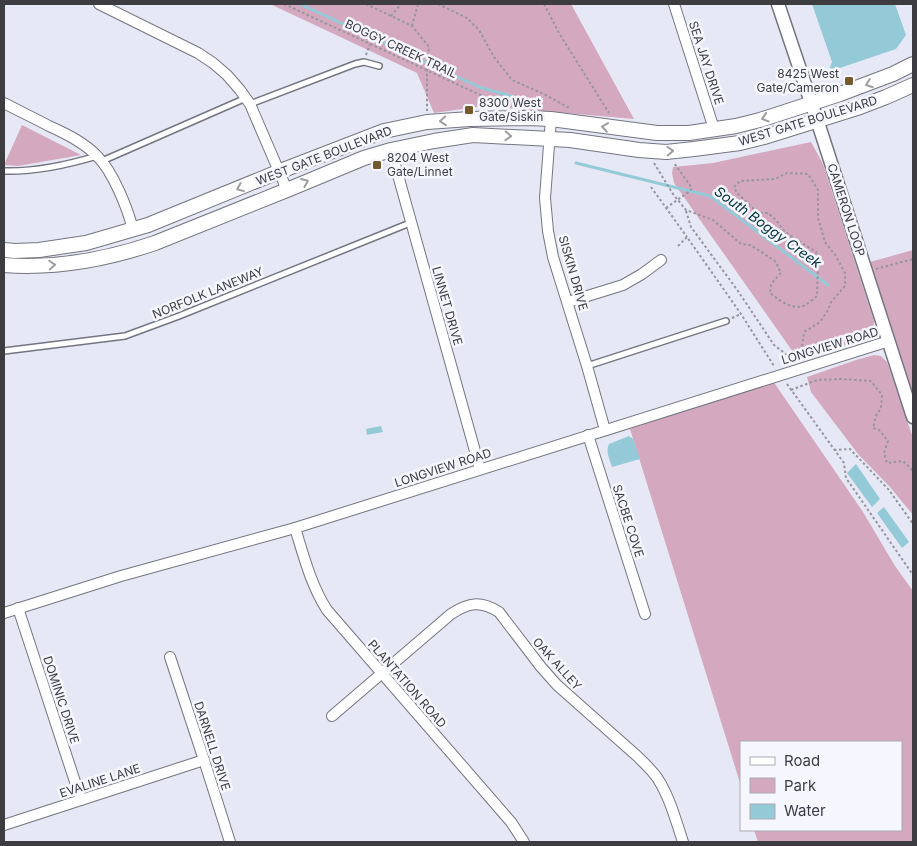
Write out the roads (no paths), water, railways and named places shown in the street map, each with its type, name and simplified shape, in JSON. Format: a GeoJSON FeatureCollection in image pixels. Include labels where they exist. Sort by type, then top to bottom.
{"type":"FeatureCollection","features":[{"type":"Feature","properties":{"kind":"main road","name":"WEST GATE BOULEVARD"},"geometry":{"type":"LineString","coordinates":[[4,250],[39,250],[86,243],[148,226],[278,172],[384,131],[419,124],[470,119],[528,118],[551,119],[657,134],[689,133],[736,126],[760,120],[840,94],[893,74],[913,64]]}},
{"type":"Feature","properties":{"kind":"main road","name":"WEST GATE BOULEVARD"},"geometry":{"type":"LineString","coordinates":[[4,266],[56,266],[137,249],[364,158],[434,141],[473,135],[549,138],[666,152],[694,149],[740,143],[764,137],[860,107],[913,85]]}},
{"type":"Feature","properties":{"kind":"street"},"geometry":{"type":"LineString","coordinates":[[98,4],[174,41],[213,63],[227,76],[248,101],[287,190]]}},
{"type":"Feature","properties":{"kind":"street","name":"SEA JAY DRIVE"},"geometry":{"type":"LineString","coordinates":[[674,4],[714,129]]}},
{"type":"Feature","properties":{"kind":"street","name":"CAMERON LOOP"},"geometry":{"type":"LineString","coordinates":[[778,4],[913,416]]}},
{"type":"Feature","properties":{"kind":"street"},"geometry":{"type":"LineString","coordinates":[[4,104],[78,141],[100,159],[109,171],[133,230]]}},
{"type":"Feature","properties":{"kind":"street","name":"SISKIN DRIVE"},"geometry":{"type":"LineString","coordinates":[[551,119],[545,198],[548,231],[553,257],[606,430]]}},
{"type":"Feature","properties":{"kind":"street","name":"LINNET DRIVE"},"geometry":{"type":"LineString","coordinates":[[391,150],[480,469]]}},
{"type":"Feature","properties":{"kind":"street"},"geometry":{"type":"LineString","coordinates":[[568,302],[623,285],[661,260]]}},
{"type":"Feature","properties":{"kind":"street","name":"LONGVIEW ROAD"},"geometry":{"type":"LineString","coordinates":[[4,613],[121,576],[295,528],[889,340]]}},
{"type":"Feature","properties":{"kind":"street","name":"SACBE COVE"},"geometry":{"type":"LineString","coordinates":[[588,435],[645,614]]}},
{"type":"Feature","properties":{"kind":"street","name":"PLANTATION ROAD"},"geometry":{"type":"LineString","coordinates":[[295,528],[310,578],[320,599],[334,620],[511,822],[524,842]]}},
{"type":"Feature","properties":{"kind":"street","name":"OAK ALLEY"},"geometry":{"type":"LineString","coordinates":[[381,674],[460,608],[475,604],[491,607],[499,612],[541,668],[557,685],[637,756],[657,778],[671,807],[683,842]]}},
{"type":"Feature","properties":{"kind":"street","name":"DOMINIC DRIVE"},"geometry":{"type":"LineString","coordinates":[[18,608],[81,800]]}},
{"type":"Feature","properties":{"kind":"street","name":"DARNELL DRIVE"},"geometry":{"type":"LineString","coordinates":[[170,657],[230,842]]}},
{"type":"Feature","properties":{"kind":"street"},"geometry":{"type":"LineString","coordinates":[[332,716],[381,674]]}},
{"type":"Feature","properties":{"kind":"street","name":"EVALINE LANE"},"geometry":{"type":"LineString","coordinates":[[4,825],[204,760]]}},
{"type":"Feature","properties":{"kind":"lane"},"geometry":{"type":"LineString","coordinates":[[4,171],[100,159],[248,101],[355,64],[364,62],[379,66]]}},
{"type":"Feature","properties":{"kind":"lane","name":"NORFOLK LANEWAY"},"geometry":{"type":"LineString","coordinates":[[4,350],[125,336],[410,223]]}},
{"type":"Feature","properties":{"kind":"lane"},"geometry":{"type":"LineString","coordinates":[[587,366],[726,321]]}},
{"type":"Feature","properties":{"kind":"water"},"geometry":{"type":"Polygon","coordinates":[[[812,4],[895,4],[906,35],[896,49],[831,71],[832,62],[812,4]]]}},
{"type":"Feature","properties":{"kind":"water"},"geometry":{"type":"Polygon","coordinates":[[[381,426],[383,432],[367,435],[366,429],[381,426]]]}},
{"type":"Feature","properties":{"kind":"water"},"geometry":{"type":"Polygon","coordinates":[[[629,436],[633,439],[640,459],[612,467],[608,453],[609,444],[629,436]]]}},
{"type":"Feature","properties":{"kind":"water"},"geometry":{"type":"Polygon","coordinates":[[[856,464],[880,499],[872,507],[847,473],[856,464]]]}},
{"type":"Feature","properties":{"kind":"water"},"geometry":{"type":"Polygon","coordinates":[[[884,507],[909,542],[902,548],[877,513],[884,507]]]}},
{"type":"Feature","properties":{"kind":"waterway","name":"South Boggy Creek"},"geometry":{"type":"LineString","coordinates":[[300,4],[479,87],[538,104]]}},
{"type":"Feature","properties":{"kind":"waterway","name":"South Boggy Creek"},"geometry":{"type":"LineString","coordinates":[[576,163],[710,196],[828,285]]}},
{"type":"Feature","properties":{"kind":"place","name":"8425 West Gate/Cameron"},"geometry":{"type":"Point","coordinates":[849,81]}},
{"type":"Feature","properties":{"kind":"place","name":"8300 West Gate/Siskin"},"geometry":{"type":"Point","coordinates":[469,110]}},
{"type":"Feature","properties":{"kind":"place","name":"8204 West Gate/Linnet"},"geometry":{"type":"Point","coordinates":[377,165]}}]}
